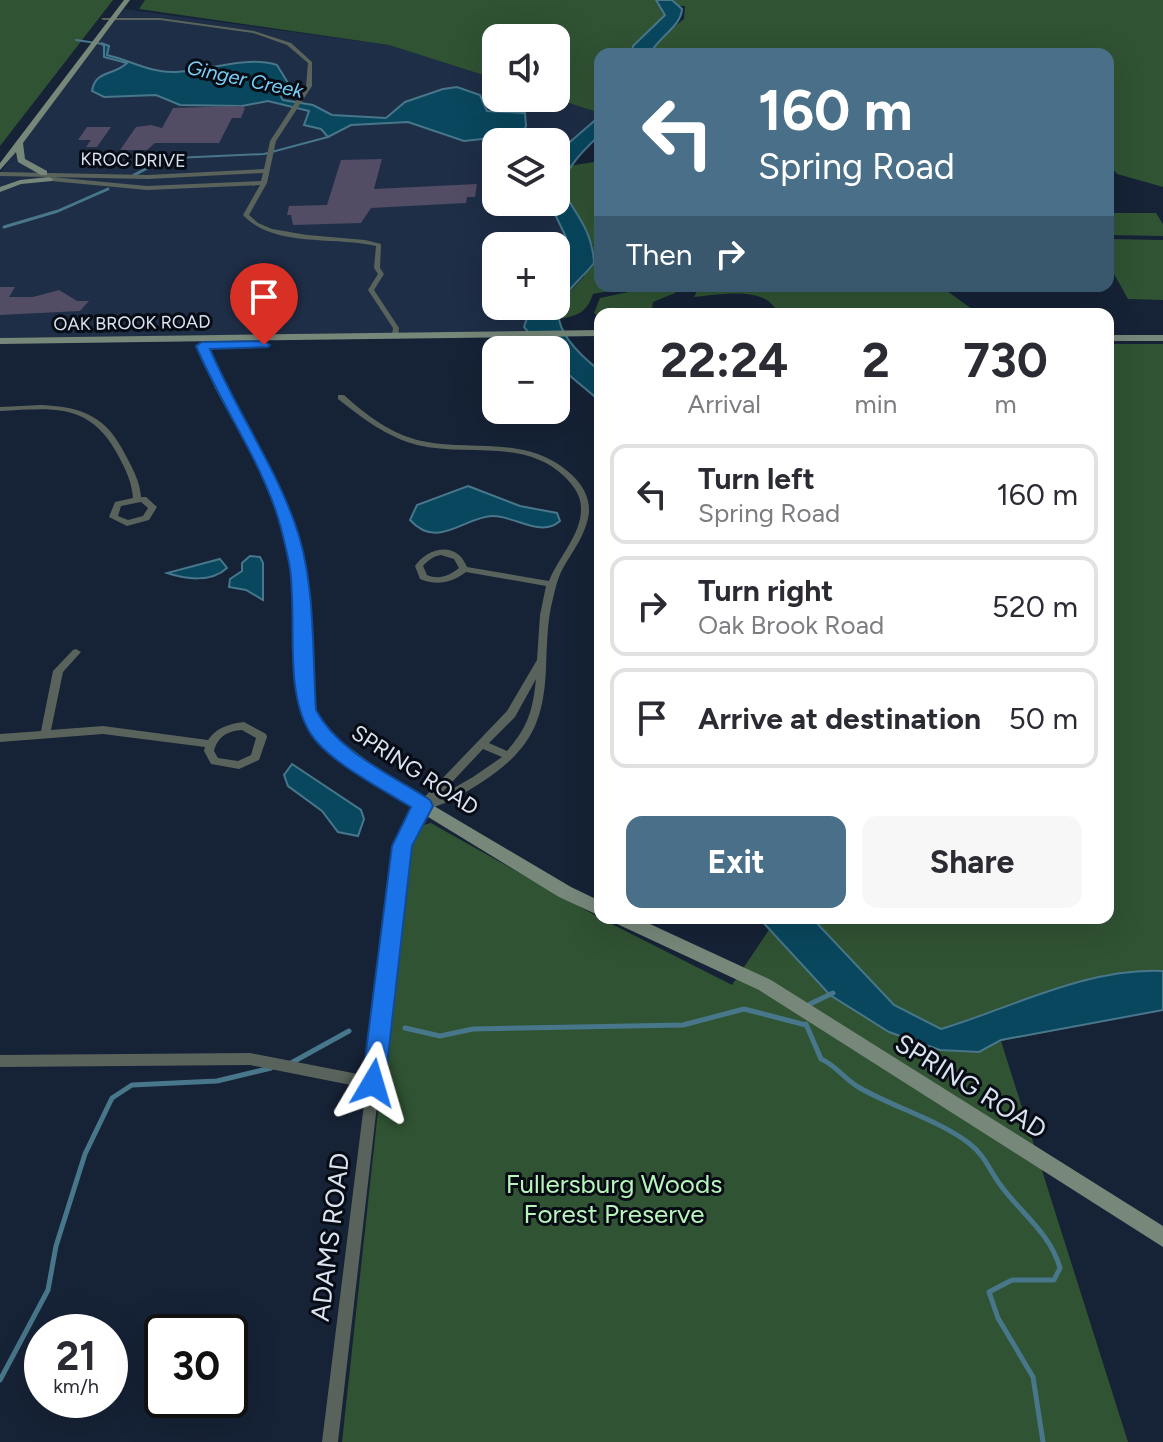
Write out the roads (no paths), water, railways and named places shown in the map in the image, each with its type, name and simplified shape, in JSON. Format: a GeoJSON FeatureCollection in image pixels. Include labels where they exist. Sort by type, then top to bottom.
{"type":"FeatureCollection","features":[{"type":"Feature","properties":{"kind":"main road"},"geometry":{"type":"LineString","coordinates":[[0,168],[118,0]]}},
{"type":"Feature","properties":{"kind":"main road"},"geometry":{"type":"LineString","coordinates":[[0,154],[127,0]]}},
{"type":"Feature","properties":{"kind":"main road"},"geometry":{"type":"LineString","coordinates":[[19,143],[21,160],[47,176]]}},
{"type":"Feature","properties":{"kind":"main road"},"geometry":{"type":"LineString","coordinates":[[0,190],[47,176]]}},
{"type":"Feature","properties":{"kind":"main road"},"geometry":{"type":"LineString","coordinates":[[1114,330],[1163,330]]}},
{"type":"Feature","properties":{"kind":"main road","name":"OAK BROOK ROAD"},"geometry":{"type":"LineString","coordinates":[[570,337],[594,334]]}},
{"type":"Feature","properties":{"kind":"main road","name":"OAK BROOK ROAD"},"geometry":{"type":"LineString","coordinates":[[0,349],[396,335],[482,337]]}},
{"type":"Feature","properties":{"kind":"main road","name":"OAK BROOK ROAD"},"geometry":{"type":"LineString","coordinates":[[584,337],[594,340]]}},
{"type":"Feature","properties":{"kind":"main road","name":"OAK BROOK ROAD"},"geometry":{"type":"LineString","coordinates":[[0,341],[482,338]]}},
{"type":"Feature","properties":{"kind":"main road"},"geometry":{"type":"LineString","coordinates":[[1114,338],[1163,338]]}},
{"type":"Feature","properties":{"kind":"main road","name":"SPRING ROAD"},"geometry":{"type":"LineString","coordinates":[[202,342],[220,388],[264,467],[287,523],[298,569],[303,684],[310,718],[317,731],[340,751],[423,806],[565,892],[594,906]]}},
{"type":"Feature","properties":{"kind":"main road","name":"SPRING ROAD"},"geometry":{"type":"LineString","coordinates":[[635,924],[733,967],[765,985],[1163,1237]]}},
{"type":"Feature","properties":{"kind":"street"},"geometry":{"type":"LineString","coordinates":[[103,19],[177,21],[254,32],[289,44],[310,63],[309,86],[269,152],[264,183],[246,215],[251,222],[283,233],[358,239],[379,245],[377,268],[381,274],[371,290],[396,328],[396,335]]}},
{"type":"Feature","properties":{"kind":"street","name":"KROC DRIVE"},"geometry":{"type":"LineString","coordinates":[[0,176],[148,177],[266,171]]}},
{"type":"Feature","properties":{"kind":"street","name":"KROC DRIVE"},"geometry":{"type":"LineString","coordinates":[[47,176],[147,188],[264,183]]}},
{"type":"Feature","properties":{"kind":"street"},"geometry":{"type":"LineString","coordinates":[[341,397],[378,425],[409,440],[445,446],[507,447],[558,465],[578,485],[586,513],[581,530],[551,584],[543,628],[541,700],[535,719],[510,756],[446,799],[423,806]]}},
{"type":"Feature","properties":{"kind":"street"},"geometry":{"type":"LineString","coordinates":[[0,409],[63,409],[90,416],[105,425],[117,439],[136,487],[137,498]]}},
{"type":"Feature","properties":{"kind":"street"},"geometry":{"type":"LineString","coordinates":[[464,569],[457,557],[446,552],[428,556],[419,566],[423,577],[434,581],[450,579],[464,569],[551,584]]}},
{"type":"Feature","properties":{"kind":"street"},"geometry":{"type":"LineString","coordinates":[[45,734],[58,671],[76,652]]}},
{"type":"Feature","properties":{"kind":"street","name":"ADAMS ROAD"},"geometry":{"type":"LineString","coordinates":[[330,1442],[402,846],[412,819],[520,702],[542,659]]}},
{"type":"Feature","properties":{"kind":"street"},"geometry":{"type":"LineString","coordinates":[[244,726],[258,732],[262,744],[248,762],[230,766],[211,756],[210,744],[220,733],[244,726]]}},
{"type":"Feature","properties":{"kind":"street"},"geometry":{"type":"LineString","coordinates":[[0,738],[109,730],[210,744]]}},
{"type":"Feature","properties":{"kind":"street"},"geometry":{"type":"LineString","coordinates":[[481,744],[510,756]]}},
{"type":"Feature","properties":{"kind":"street"},"geometry":{"type":"LineString","coordinates":[[0,1061],[210,1058],[271,1063],[373,1083]]}},
{"type":"Feature","properties":{"kind":"water"},"geometry":{"type":"Polygon","coordinates":[[[656,0],[672,0],[682,9],[674,27],[654,48],[633,48],[633,46],[665,15],[656,0]]]}},
{"type":"Feature","properties":{"kind":"water"},"geometry":{"type":"Polygon","coordinates":[[[101,43],[109,46],[107,55],[164,71],[251,62],[277,65],[288,83],[281,97],[283,100],[313,105],[332,115],[386,118],[405,102],[457,87],[480,95],[482,112],[525,113],[526,126],[482,128],[482,139],[464,141],[408,122],[351,125],[328,137],[321,129],[304,125],[309,111],[268,101],[242,106],[180,105],[156,95],[104,97],[92,91],[94,84],[101,76],[127,63],[104,57],[101,43]]]}},
{"type":"Feature","properties":{"kind":"water"},"geometry":{"type":"Polygon","coordinates":[[[594,121],[594,141],[570,169],[570,142],[594,121]]]}},
{"type":"Feature","properties":{"kind":"water"},"geometry":{"type":"Polygon","coordinates":[[[570,201],[590,241],[594,263],[570,289],[570,232],[564,232],[556,216],[570,216],[570,201]]]}},
{"type":"Feature","properties":{"kind":"water"},"geometry":{"type":"Polygon","coordinates":[[[526,320],[560,320],[567,336],[531,336],[524,327],[526,320]]]}},
{"type":"Feature","properties":{"kind":"water"},"geometry":{"type":"Polygon","coordinates":[[[570,341],[594,366],[594,396],[570,376],[570,341]]]}},
{"type":"Feature","properties":{"kind":"water"},"geometry":{"type":"Polygon","coordinates":[[[468,486],[520,506],[557,513],[560,521],[553,526],[536,527],[493,516],[452,530],[431,532],[420,529],[410,520],[417,505],[468,486]]]}},
{"type":"Feature","properties":{"kind":"water"},"geometry":{"type":"Polygon","coordinates":[[[250,556],[260,557],[263,563],[263,600],[246,590],[229,587],[230,579],[242,571],[242,563],[250,556]]]}},
{"type":"Feature","properties":{"kind":"water"},"geometry":{"type":"Polygon","coordinates":[[[220,559],[227,568],[206,578],[167,573],[220,559]]]}},
{"type":"Feature","properties":{"kind":"water"},"geometry":{"type":"Polygon","coordinates":[[[292,764],[361,810],[364,819],[358,836],[338,832],[322,811],[288,786],[284,775],[292,764]]]}},
{"type":"Feature","properties":{"kind":"water"},"geometry":{"type":"Polygon","coordinates":[[[765,924],[818,924],[894,1005],[941,1029],[1078,982],[1135,971],[1163,971],[1163,1010],[1001,1040],[979,1052],[940,1050],[889,1032],[830,995],[765,924]]]}},
{"type":"Feature","properties":{"kind":"waterway","name":"Ginger Creek"},"geometry":{"type":"LineString","coordinates":[[76,40],[103,44]]}},
{"type":"Feature","properties":{"kind":"waterway"},"geometry":{"type":"LineString","coordinates":[[157,163],[175,158],[264,154],[328,137]]}},
{"type":"Feature","properties":{"kind":"waterway"},"geometry":{"type":"LineString","coordinates":[[134,175],[157,163]]}},
{"type":"Feature","properties":{"kind":"waterway"},"geometry":{"type":"LineString","coordinates":[[4,227],[58,211],[108,189]]}},
{"type":"Feature","properties":{"kind":"waterway"},"geometry":{"type":"LineString","coordinates":[[810,1004],[833,993]]}},
{"type":"Feature","properties":{"kind":"waterway"},"geometry":{"type":"LineString","coordinates":[[405,1028],[440,1036],[473,1029],[683,1025],[744,1009],[806,1025]]}},
{"type":"Feature","properties":{"kind":"waterway"},"geometry":{"type":"LineString","coordinates":[[806,1024],[821,1059],[855,1085],[945,1128],[975,1149],[1007,1194],[1049,1244],[1060,1268],[1054,1280],[1012,1280],[989,1292],[998,1318],[1033,1377],[1043,1442]]}},
{"type":"Feature","properties":{"kind":"waterway"},"geometry":{"type":"LineString","coordinates":[[291,1063],[349,1031]]}},
{"type":"Feature","properties":{"kind":"waterway"},"geometry":{"type":"LineString","coordinates":[[0,1380],[48,1290],[56,1246],[85,1154],[112,1098],[132,1085],[217,1081],[271,1068]]}},
{"type":"Feature","properties":{"kind":"park label","name":"Fullersburg Woods Forest Preserve"},"geometry":{"type":"Point","coordinates":[614,1199]}}]}
